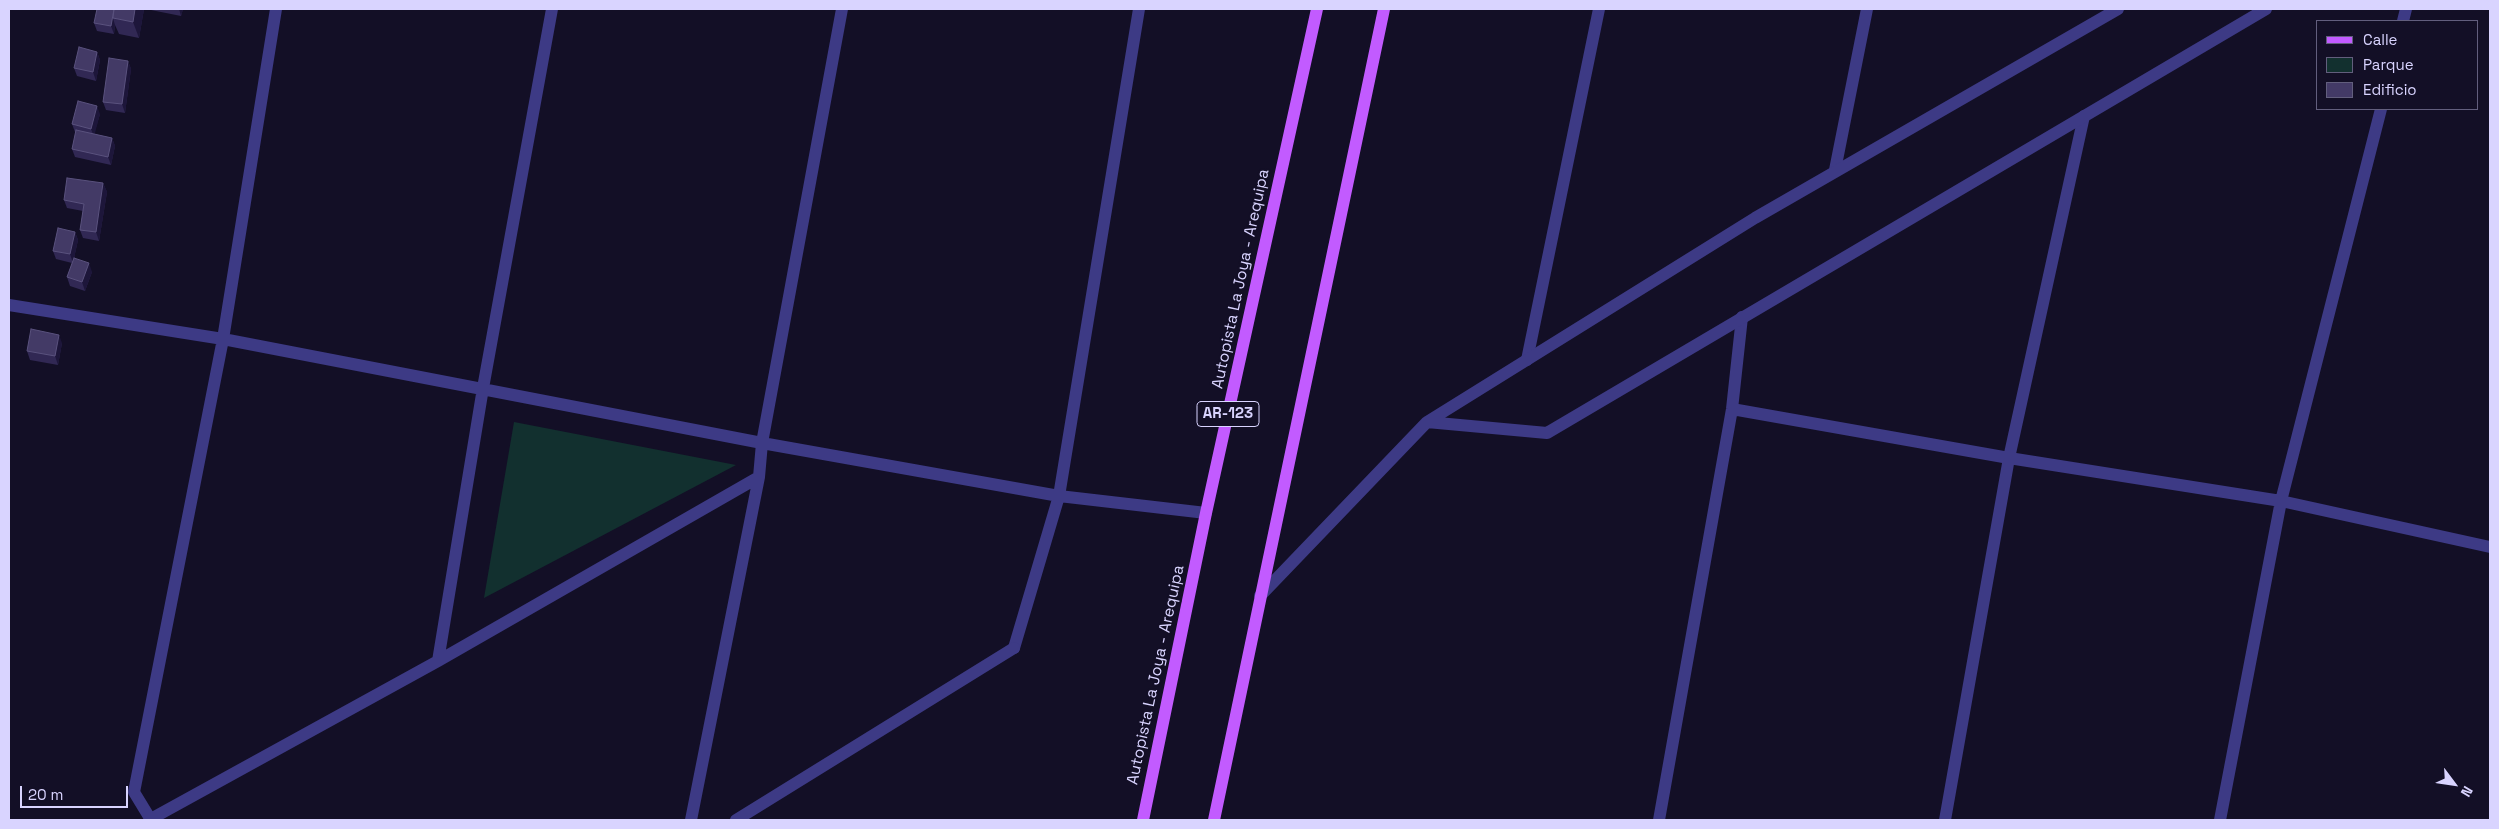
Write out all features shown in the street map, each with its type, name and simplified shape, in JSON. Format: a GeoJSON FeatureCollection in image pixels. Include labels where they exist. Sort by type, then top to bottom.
{"type":"FeatureCollection","features":[{"type":"Feature","properties":{"kind":"main road","name":"Autopista La Joya - Arequipa"},"geometry":{"type":"LineString","coordinates":[[1143,820],[1206,513],[1317,9]]}},
{"type":"Feature","properties":{"kind":"main road"},"geometry":{"type":"LineString","coordinates":[[1214,820],[1384,9]]}},
{"type":"Feature","properties":{"kind":"street"},"geometry":{"type":"LineString","coordinates":[[276,9],[223,339],[134,792],[150,820],[438,661],[759,477]]}},
{"type":"Feature","properties":{"kind":"street"},"geometry":{"type":"LineString","coordinates":[[438,661],[483,388],[552,9]]}},
{"type":"Feature","properties":{"kind":"street"},"geometry":{"type":"LineString","coordinates":[[691,820],[759,477],[762,443],[842,9]]}},
{"type":"Feature","properties":{"kind":"street"},"geometry":{"type":"LineString","coordinates":[[736,820],[1014,648],[1059,496],[1139,9]]}},
{"type":"Feature","properties":{"kind":"street"},"geometry":{"type":"LineString","coordinates":[[1527,360],[1599,9]]}},
{"type":"Feature","properties":{"kind":"street"},"geometry":{"type":"LineString","coordinates":[[1835,170],[1867,9]]}},
{"type":"Feature","properties":{"kind":"street"},"geometry":{"type":"LineString","coordinates":[[1260,596],[1427,422],[1835,170],[2118,9]]}},
{"type":"Feature","properties":{"kind":"street"},"geometry":{"type":"LineString","coordinates":[[1427,422],[1547,433],[2266,9]]}},
{"type":"Feature","properties":{"kind":"street"},"geometry":{"type":"LineString","coordinates":[[2220,820],[2281,501],[2381,110]]}},
{"type":"Feature","properties":{"kind":"street"},"geometry":{"type":"LineString","coordinates":[[1945,820],[2009,458],[2084,116]]}},
{"type":"Feature","properties":{"kind":"street"},"geometry":{"type":"LineString","coordinates":[[9,305],[223,339],[762,443],[1059,496],[1206,513]]}},
{"type":"Feature","properties":{"kind":"street"},"geometry":{"type":"LineString","coordinates":[[1659,820],[1732,409],[1742,317]]}},
{"type":"Feature","properties":{"kind":"street"},"geometry":{"type":"LineString","coordinates":[[1732,409],[2009,458],[2281,501],[2490,547]]}},
{"type":"Feature","properties":{"kind":"green space"},"geometry":{"type":"Polygon","coordinates":[[[514,422],[736,465],[484,598],[514,422]]]}},
{"type":"Feature","properties":{"kind":"building"},"geometry":{"type":"Polygon","coordinates":[[[97,9],[114,9],[111,26],[94,23],[97,9]]]}},
{"type":"Feature","properties":{"kind":"building"},"geometry":{"type":"Polygon","coordinates":[[[114,9],[135,9],[133,22],[113,18],[114,9]]]}},
{"type":"Feature","properties":{"kind":"building"},"geometry":{"type":"Polygon","coordinates":[[[79,47],[97,52],[93,72],[74,68],[79,47]]]}},
{"type":"Feature","properties":{"kind":"building"},"geometry":{"type":"Polygon","coordinates":[[[109,58],[128,61],[122,104],[103,102],[109,58]]]}},
{"type":"Feature","properties":{"kind":"building"},"geometry":{"type":"Polygon","coordinates":[[[78,101],[97,106],[91,129],[72,124],[78,101]]]}},
{"type":"Feature","properties":{"kind":"building"},"geometry":{"type":"Polygon","coordinates":[[[76,130],[112,138],[108,157],[72,149],[76,130]]]}},
{"type":"Feature","properties":{"kind":"building"},"geometry":{"type":"Polygon","coordinates":[[[67,178],[103,183],[96,232],[80,230],[84,204],[64,200],[67,178]]]}},
{"type":"Feature","properties":{"kind":"building"},"geometry":{"type":"Polygon","coordinates":[[[58,228],[75,232],[70,254],[53,251],[58,228]]]}},
{"type":"Feature","properties":{"kind":"building"},"geometry":{"type":"Polygon","coordinates":[[[74,258],[89,263],[82,282],[67,277],[74,258]]]}},
{"type":"Feature","properties":{"kind":"building"},"geometry":{"type":"Polygon","coordinates":[[[31,329],[59,335],[55,356],[27,351],[31,329]]]}}]}
